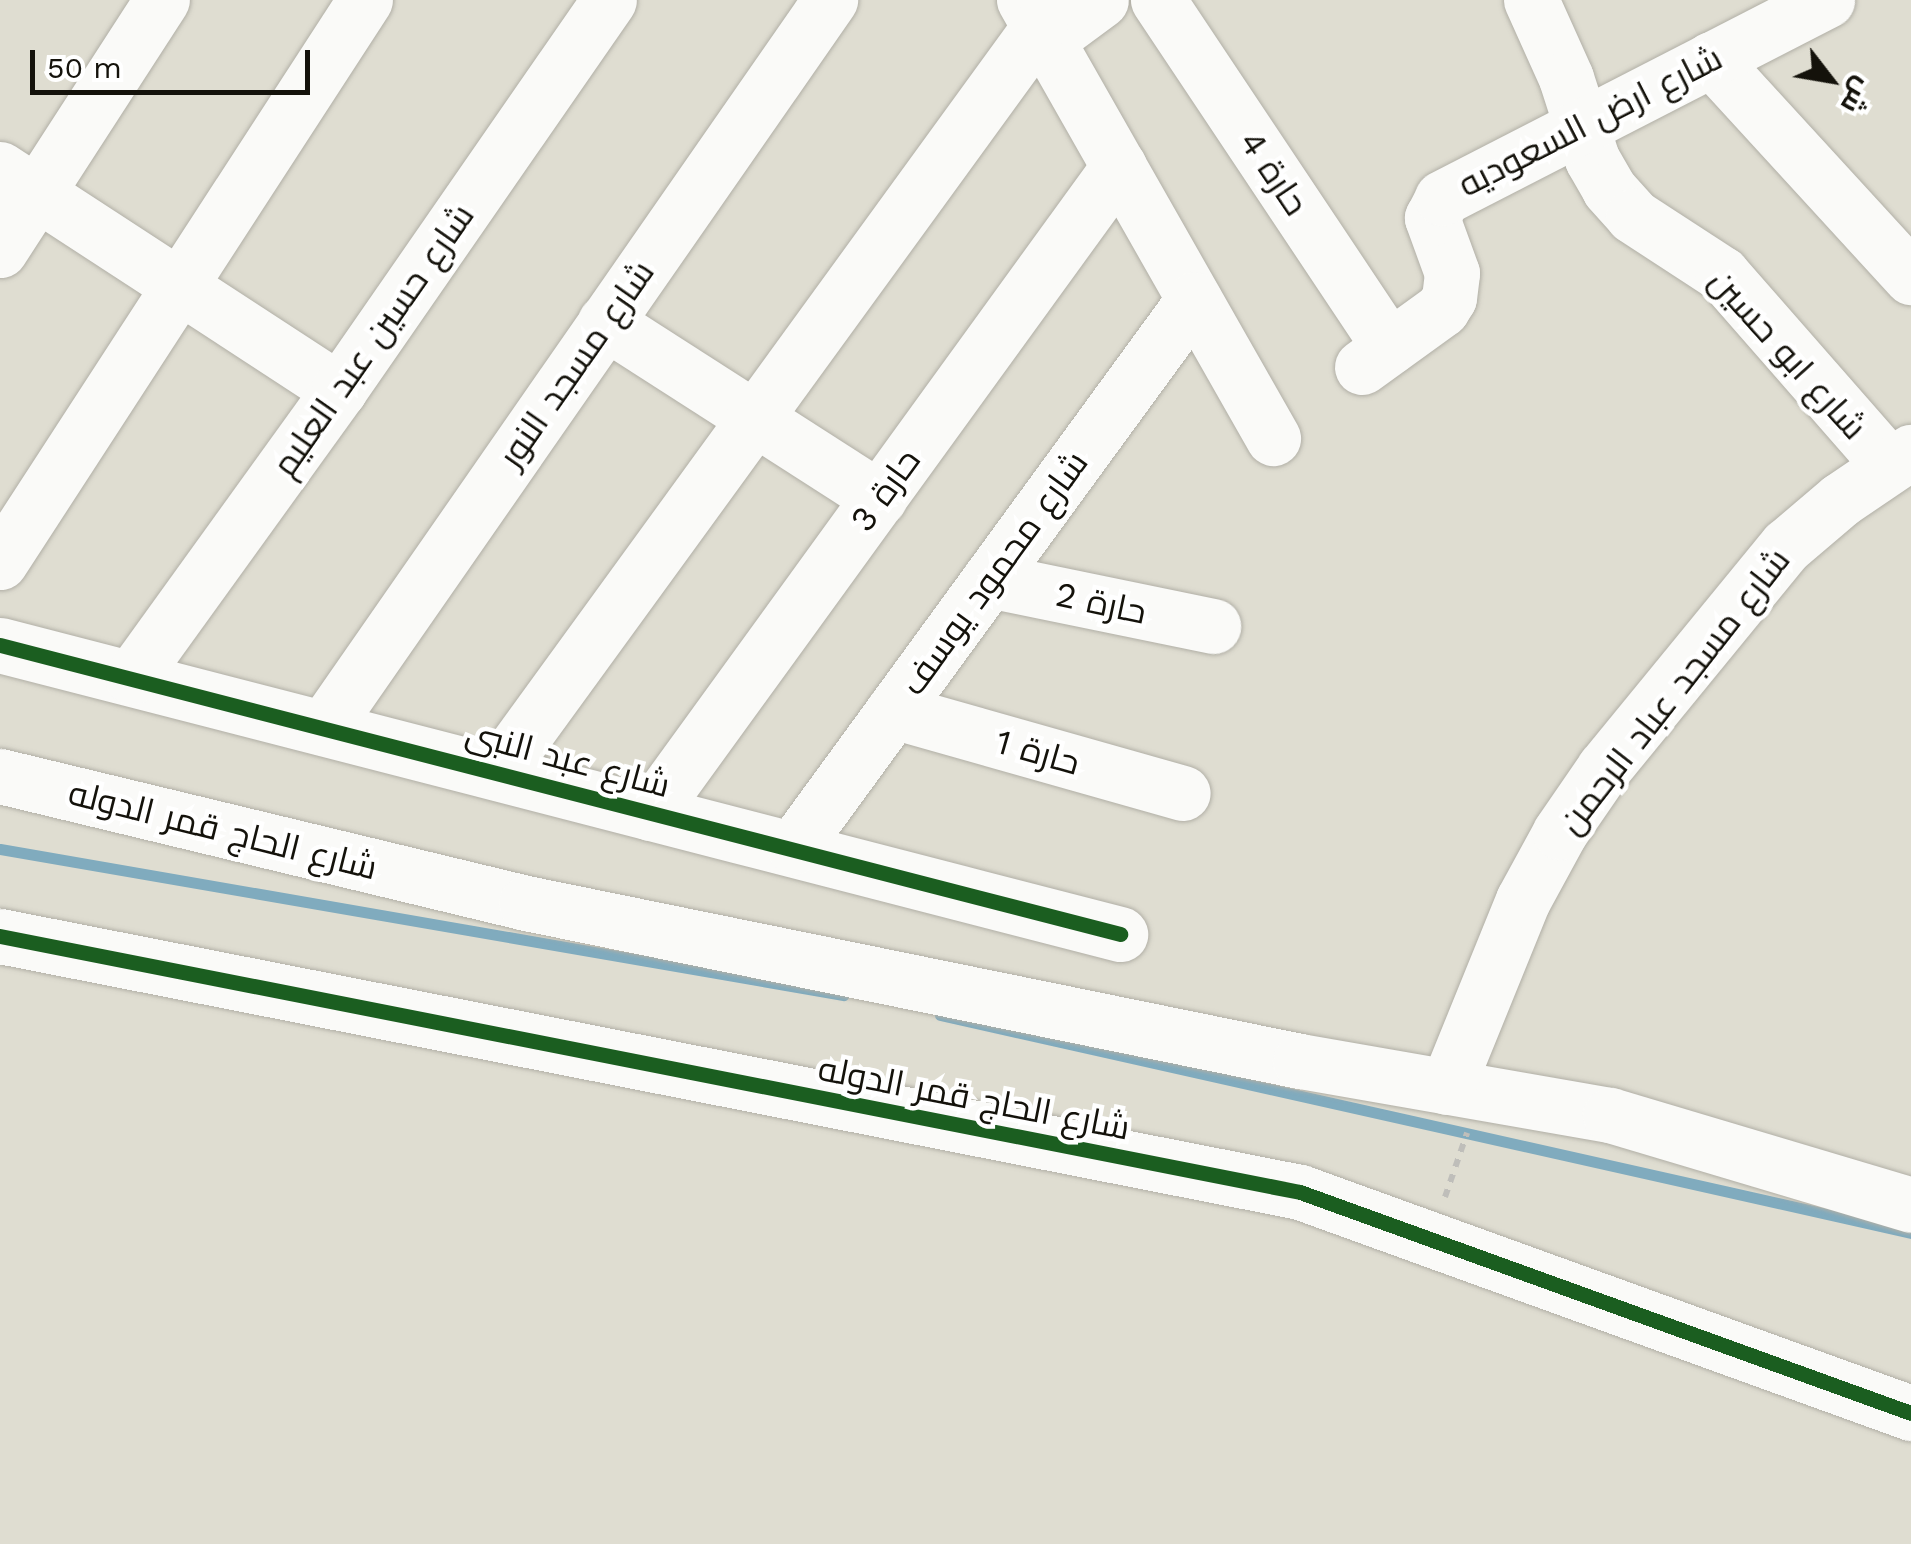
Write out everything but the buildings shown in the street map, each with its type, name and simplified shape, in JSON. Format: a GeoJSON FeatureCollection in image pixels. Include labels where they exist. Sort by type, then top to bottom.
{"type":"FeatureCollection","features":[{"type":"Feature","properties":{"kind":"street"},"geometry":{"type":"LineString","coordinates":[[0,250],[18,181],[162,0]]}},
{"type":"Feature","properties":{"kind":"street"},"geometry":{"type":"LineString","coordinates":[[0,562],[365,0]]}},
{"type":"Feature","properties":{"kind":"street","name":"شارع حسين عبد العليم"},"geometry":{"type":"LineString","coordinates":[[132,677],[340,390],[609,0]]}},
{"type":"Feature","properties":{"kind":"street","name":"شارع مسجد النور"},"geometry":{"type":"LineString","coordinates":[[324,728],[830,0]]}},
{"type":"Feature","properties":{"kind":"street"},"geometry":{"type":"LineString","coordinates":[[499,770],[1036,22],[1101,0]]}},
{"type":"Feature","properties":{"kind":"street","name":"حارة 4"},"geometry":{"type":"LineString","coordinates":[[1158,0],[1376,357]]}},
{"type":"Feature","properties":{"kind":"street","name":"شارع ابو حسين"},"geometry":{"type":"LineString","coordinates":[[1530,0],[1554,47],[1592,159],[1609,189],[1632,216],[1722,274],[1900,458]]}},
{"type":"Feature","properties":{"kind":"street","name":"شارع ارض السعوديه"},"geometry":{"type":"LineString","coordinates":[[1376,357],[1442,309],[1449,298],[1452,273],[1434,225],[1436,204],[1827,0]]}},
{"type":"Feature","properties":{"kind":"street"},"geometry":{"type":"LineString","coordinates":[[1036,22],[1273,438]]}},
{"type":"Feature","properties":{"kind":"street"},"geometry":{"type":"LineString","coordinates":[[1710,59],[1911,276]]}},
{"type":"Feature","properties":{"kind":"street","name":"حارة 3"},"geometry":{"type":"LineString","coordinates":[[650,812],[1119,166]]}},
{"type":"Feature","properties":{"kind":"street"},"geometry":{"type":"LineString","coordinates":[[18,181],[340,390]]}},
{"type":"Feature","properties":{"kind":"street","name":"شارع محمود يوسف"},"geometry":{"type":"LineString","coordinates":[[794,847],[1194,299]]}},
{"type":"Feature","properties":{"kind":"street"},"geometry":{"type":"LineString","coordinates":[[606,322],[878,498]]}},
{"type":"Feature","properties":{"kind":"street","name":"شارع مسجد عباد الرحمن"},"geometry":{"type":"LineString","coordinates":[[1458,1105],[1522,900],[1560,832],[1604,768],[1786,546],[1900,458]]}},
{"type":"Feature","properties":{"kind":"street","name":"حارة 2"},"geometry":{"type":"LineString","coordinates":[[990,580],[1212,626]]}},
{"type":"Feature","properties":{"kind":"street","name":"شارع عبد النبى"},"geometry":{"type":"LineString","coordinates":[[0,644],[499,770],[1120,934]]}},
{"type":"Feature","properties":{"kind":"street","name":"حارة 1"},"geometry":{"type":"LineString","coordinates":[[893,711],[1183,793]]}},
{"type":"Feature","properties":{"kind":"street","name":"شارع الحاج قمر الدوله"},"geometry":{"type":"LineString","coordinates":[[0,776],[526,904],[1458,1105],[1610,1116],[1911,1205]]}},
{"type":"Feature","properties":{"kind":"street","name":"شارع الحاج قمر الدوله"},"geometry":{"type":"LineString","coordinates":[[0,936],[1300,1192],[1911,1412]]}},
{"type":"Feature","properties":{"kind":"path"},"geometry":{"type":"LineString","coordinates":[[1457,1166],[1458,1105]]}},
{"type":"Feature","properties":{"kind":"waterway"},"geometry":{"type":"LineString","coordinates":[[0,849],[843,995]]}},
{"type":"Feature","properties":{"kind":"waterway"},"geometry":{"type":"LineString","coordinates":[[940,1015],[1911,1233]]}},
{"type":"Feature","properties":{"kind":"cycle path"},"geometry":{"type":"LineString","coordinates":[[0,645],[1120,934]]}},
{"type":"Feature","properties":{"kind":"cycle path"},"geometry":{"type":"LineString","coordinates":[[0,936],[1300,1192],[1911,1413]]}}]}
